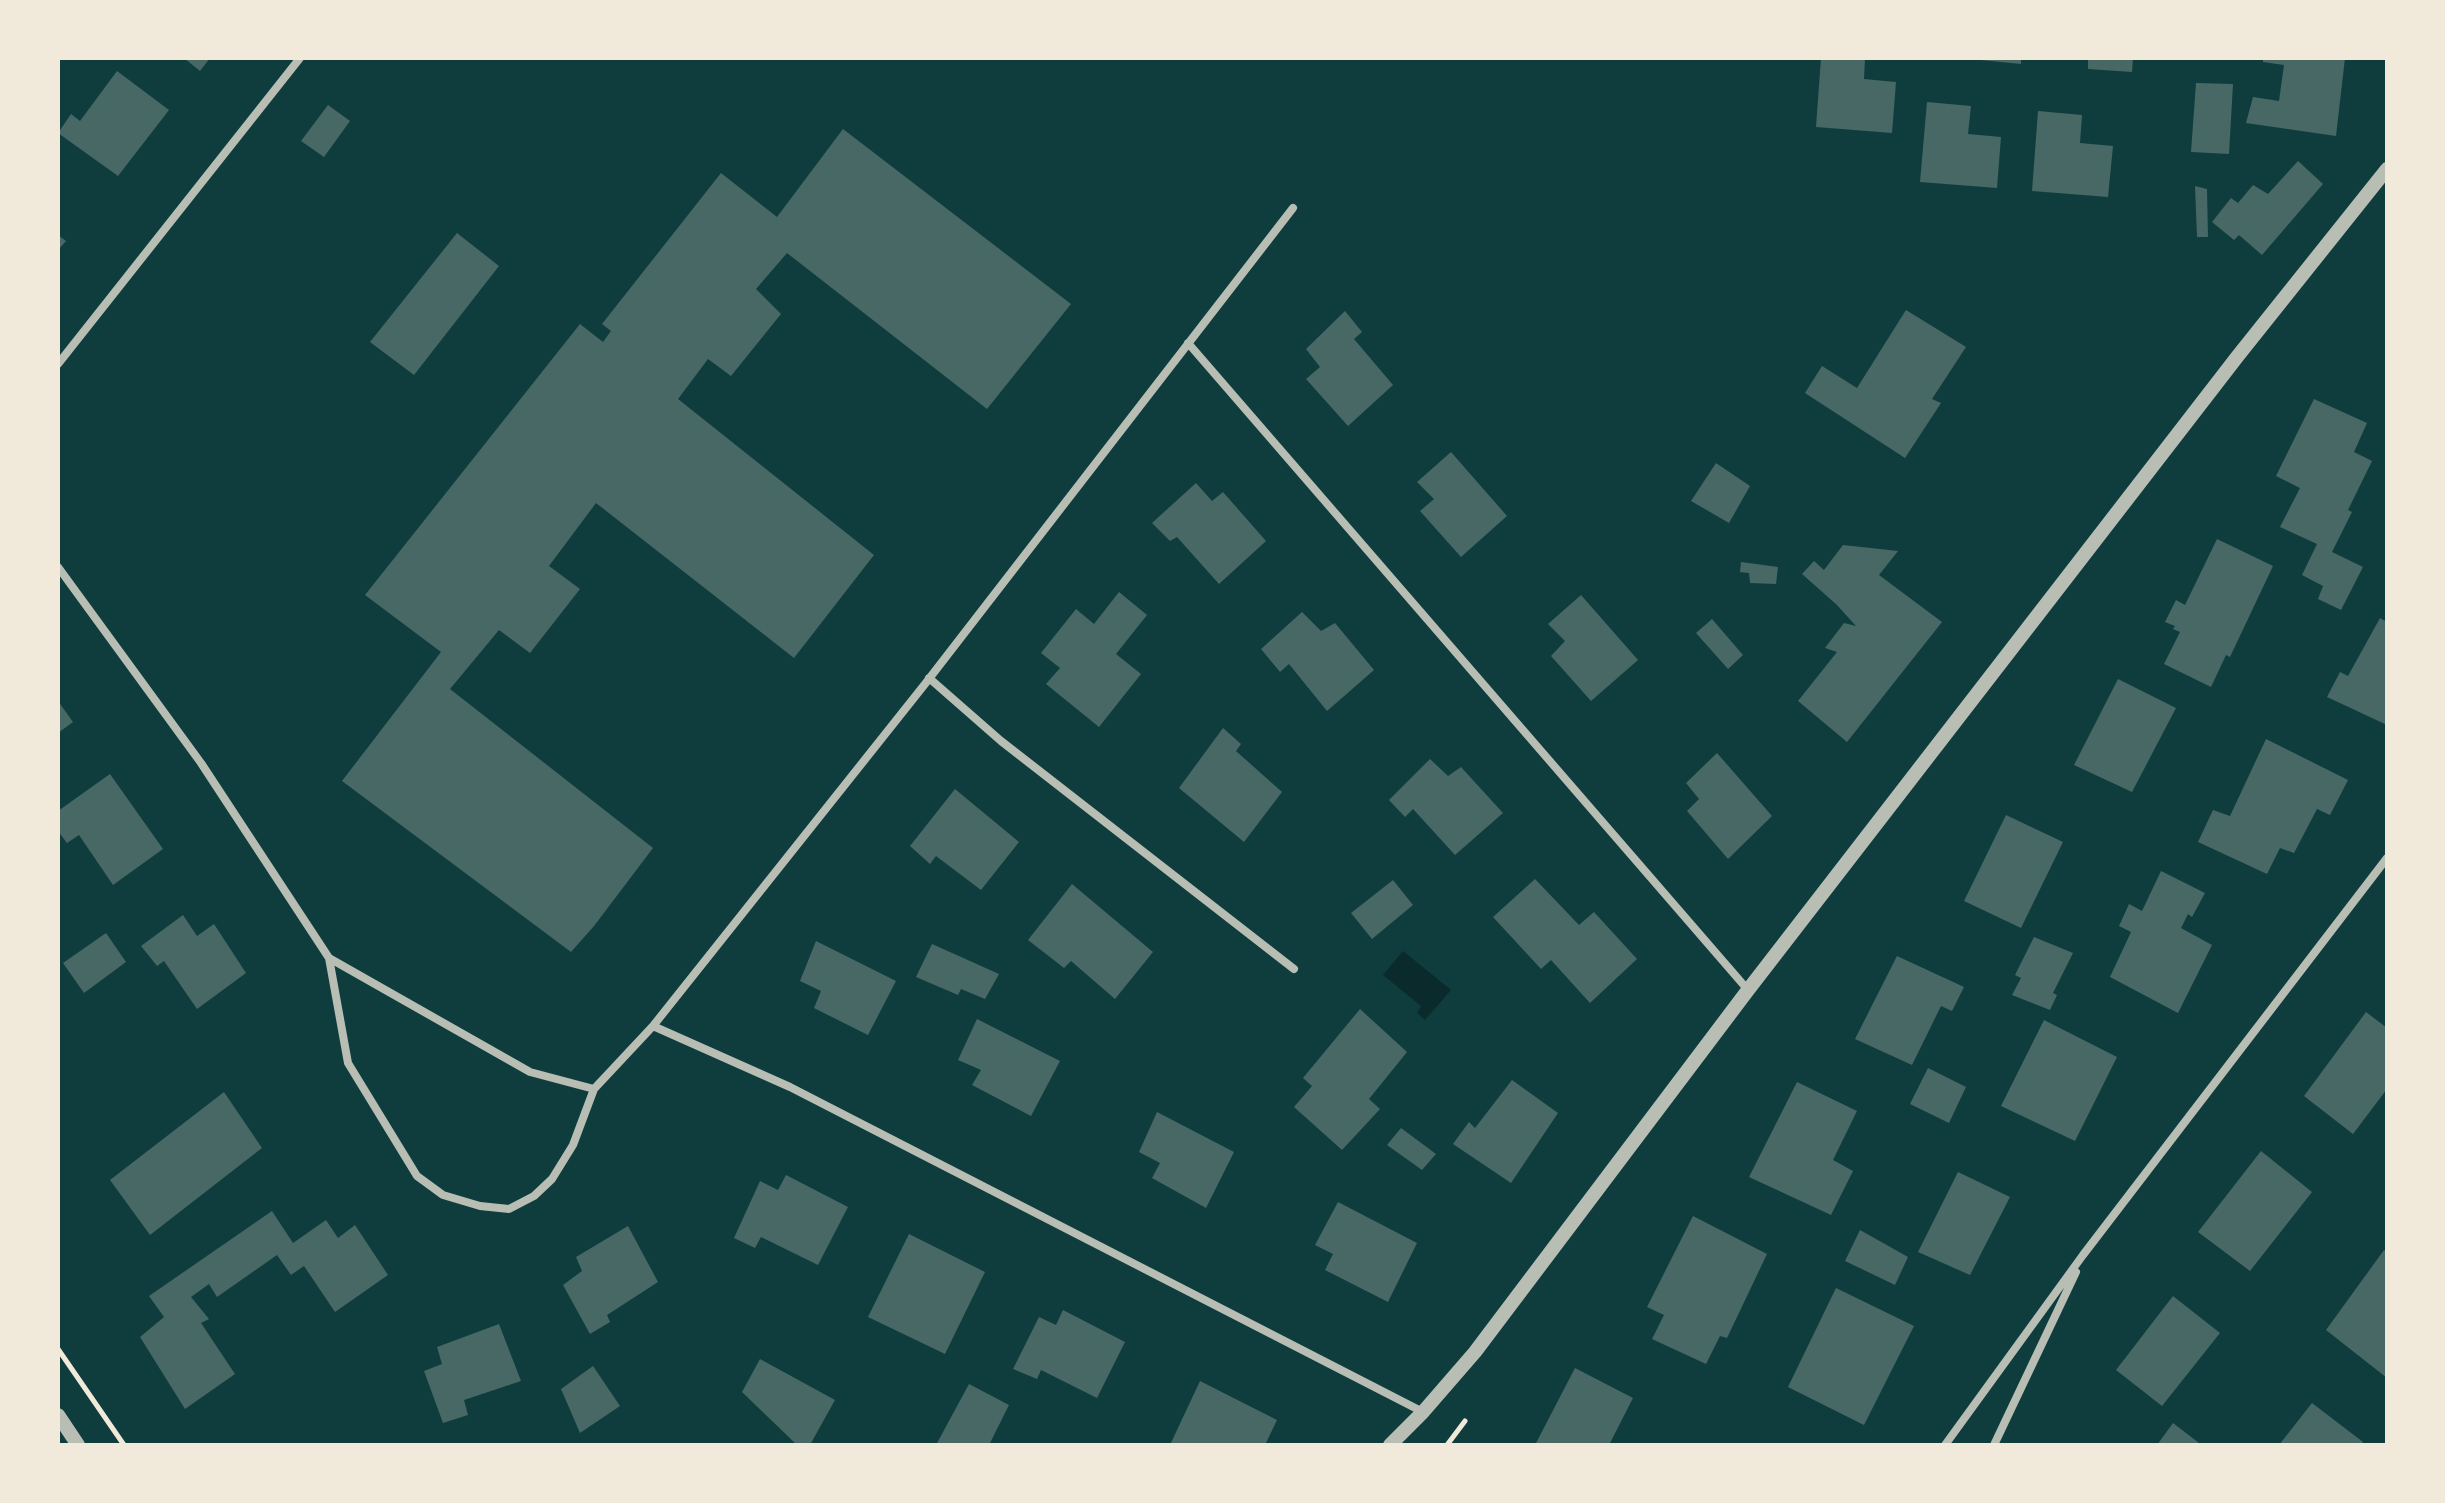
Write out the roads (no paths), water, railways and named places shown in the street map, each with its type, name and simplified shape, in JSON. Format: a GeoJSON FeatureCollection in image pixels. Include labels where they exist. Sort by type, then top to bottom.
{"type":"FeatureCollection","features":[{"type":"Feature","properties":{"kind":"street"},"geometry":{"type":"LineString","coordinates":[[58,364],[300,58]]}},
{"type":"Feature","properties":{"kind":"street"},"geometry":{"type":"LineString","coordinates":[[1390,1445],[1423,1412],[1499,1322],[1748,990],[2237,357],[2387,169]]}},
{"type":"Feature","properties":{"kind":"street"},"geometry":{"type":"LineString","coordinates":[[58,567],[201,763],[329,958],[348,1063],[417,1176],[443,1195],[480,1206],[509,1209],[534,1196],[552,1179],[573,1145],[594,1089],[653,1026],[929,678],[1293,208]]}},
{"type":"Feature","properties":{"kind":"street"},"geometry":{"type":"LineString","coordinates":[[1188,343],[1748,990]]}},
{"type":"Feature","properties":{"kind":"street"},"geometry":{"type":"LineString","coordinates":[[929,678],[1001,741],[1294,969]]}},
{"type":"Feature","properties":{"kind":"street"},"geometry":{"type":"LineString","coordinates":[[1945,1445],[2083,1255],[2387,858]]}},
{"type":"Feature","properties":{"kind":"street"},"geometry":{"type":"LineString","coordinates":[[329,958],[530,1072],[594,1089]]}},
{"type":"Feature","properties":{"kind":"street"},"geometry":{"type":"LineString","coordinates":[[653,1026],[790,1087],[1423,1412]]}},
{"type":"Feature","properties":{"kind":"street"},"geometry":{"type":"LineString","coordinates":[[1994,1445],[2083,1255]]}},
{"type":"Feature","properties":{"kind":"street"},"geometry":{"type":"LineString","coordinates":[[58,1415],[78,1445]]}},
{"type":"Feature","properties":{"kind":"water"},"geometry":{"type":"Polygon","coordinates":[[[1403,951],[1451,990],[1425,1020],[1417,1013],[1421,1006],[1383,975],[1403,951]]]}}]}
